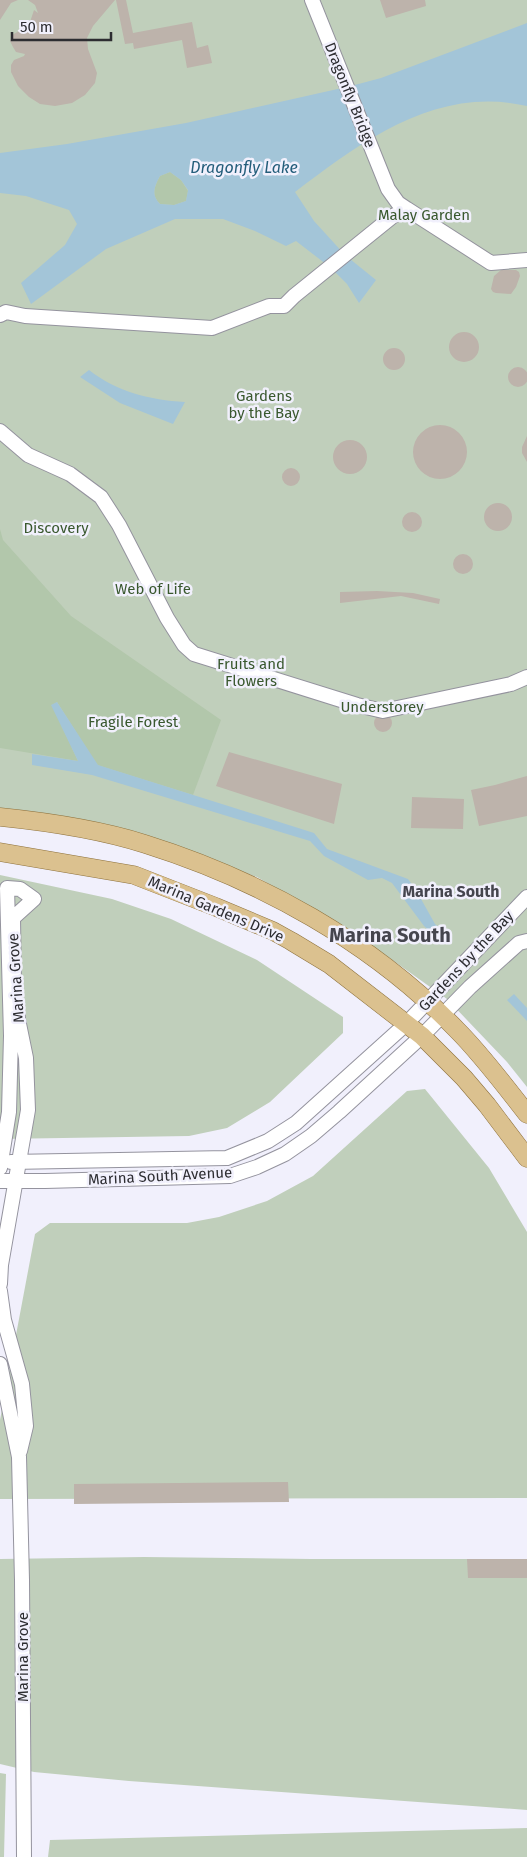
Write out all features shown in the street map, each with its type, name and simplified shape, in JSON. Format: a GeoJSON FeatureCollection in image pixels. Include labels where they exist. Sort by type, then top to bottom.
{"type":"FeatureCollection","features":[{"type":"Feature","properties":{"kind":"main road","name":"Marina Gardens Drive"},"geometry":{"type":"LineString","coordinates":[[0,816],[58,823],[144,844],[232,876],[278,898],[366,951],[428,1002],[458,1031],[527,1114]]}},
{"type":"Feature","properties":{"kind":"main road","name":"Marina Gardens Drive"},"geometry":{"type":"LineString","coordinates":[[0,852],[134,875],[273,931],[329,964],[422,1036],[464,1078],[492,1110],[527,1158]]}},
{"type":"Feature","properties":{"kind":"street","name":"Dragonfly Bridge"},"geometry":{"type":"LineString","coordinates":[[312,0],[388,189],[398,203],[407,209]]}},
{"type":"Feature","properties":{"kind":"street"},"geometry":{"type":"LineString","coordinates":[[0,315],[6,312],[25,316],[212,328],[269,306],[284,306],[393,216],[407,209],[491,263],[527,260]]}},
{"type":"Feature","properties":{"kind":"street"},"geometry":{"type":"LineString","coordinates":[[0,431],[28,455],[70,474],[101,497],[119,525],[167,618],[184,645],[194,654],[357,705],[383,711],[511,684],[527,677]]}},
{"type":"Feature","properties":{"kind":"street","name":"Marina Grove"},"geometry":{"type":"LineString","coordinates":[[0,1164],[9,1112],[11,1036],[6,888],[20,889],[34,899],[13,918],[14,984],[18,1019],[26,1058],[28,1110],[1,1265],[0,1284]]}},
{"type":"Feature","properties":{"kind":"street","name":"Gardens by the Bay"},"geometry":{"type":"LineString","coordinates":[[406,1024],[527,898]]}},
{"type":"Feature","properties":{"kind":"street","name":"Gardens by the Bay"},"geometry":{"type":"LineString","coordinates":[[422,1036],[470,986],[519,943],[527,941]]}},
{"type":"Feature","properties":{"kind":"street","name":"Marina South Avenue"},"geometry":{"type":"LineString","coordinates":[[0,1164],[227,1158],[268,1141],[296,1123],[406,1024]]}},
{"type":"Feature","properties":{"kind":"street","name":"Marina South Avenue"},"geometry":{"type":"LineString","coordinates":[[0,1181],[230,1176],[257,1167],[285,1154],[311,1136],[422,1036]]}},
{"type":"Feature","properties":{"kind":"street","name":"Marina Grove"},"geometry":{"type":"LineString","coordinates":[[0,1292],[4,1320],[22,1384],[26,1426],[19,1457]]}},
{"type":"Feature","properties":{"kind":"street","name":"Marina Grove"},"geometry":{"type":"LineString","coordinates":[[0,1364],[19,1457],[24,1857]]}},
{"type":"Feature","properties":{"kind":"green space","name":"Gardens by the Bay"},"geometry":{"type":"Polygon","coordinates":[[[0,0],[527,0],[527,1087],[507,1062],[447,999],[360,937],[257,877],[147,836],[27,811],[0,809],[0,0]]]}},
{"type":"Feature","properties":{"kind":"green space"},"geometry":{"type":"Polygon","coordinates":[[[170,172],[181,180],[188,191],[186,201],[174,205],[160,204],[154,194],[155,187],[160,176],[170,172]]]}},
{"type":"Feature","properties":{"kind":"green space","name":"Fragile Forest"},"geometry":{"type":"Polygon","coordinates":[[[0,529],[3,540],[71,616],[221,720],[193,795],[97,765],[57,702],[52,705],[78,761],[0,748],[0,529]]]}},
{"type":"Feature","properties":{"kind":"green space"},"geometry":{"type":"Polygon","coordinates":[[[0,875],[112,899],[171,919],[257,960],[343,1017],[343,1033],[270,1102],[227,1128],[189,1136],[0,1139],[0,875]]]}},
{"type":"Feature","properties":{"kind":"green space"},"geometry":{"type":"Polygon","coordinates":[[[425,1089],[489,1168],[527,1232],[527,1498],[0,1499],[0,1420],[35,1234],[50,1223],[187,1223],[219,1217],[267,1201],[313,1176],[407,1091],[425,1089]]]}},
{"type":"Feature","properties":{"kind":"green space"},"geometry":{"type":"Polygon","coordinates":[[[144,1557],[527,1559],[527,1810],[129,1781],[34,1772],[0,1764],[0,1559],[144,1557]]]}},
{"type":"Feature","properties":{"kind":"green space"},"geometry":{"type":"Polygon","coordinates":[[[0,1773],[6,1774],[4,1857],[0,1857],[0,1773]]]}},
{"type":"Feature","properties":{"kind":"green space"},"geometry":{"type":"Polygon","coordinates":[[[527,1828],[527,1857],[48,1857],[50,1840],[527,1828]]]}},
{"type":"Feature","properties":{"kind":"water","name":"Dragonfly Lake"},"geometry":{"type":"Polygon","coordinates":[[[527,23],[527,106],[494,102],[462,103],[402,122],[347,154],[295,192],[314,221],[345,255],[376,280],[359,303],[347,284],[331,268],[296,241],[286,246],[255,231],[223,219],[175,219],[106,249],[31,304],[21,283],[65,245],[77,224],[69,210],[26,196],[0,193],[0,153],[67,144],[186,123],[381,78],[527,23]],[[170,172],[160,176],[154,194],[160,204],[174,205],[186,201],[188,190],[181,180],[170,172]]]}},
{"type":"Feature","properties":{"kind":"water"},"geometry":{"type":"Polygon","coordinates":[[[89,370],[111,384],[134,394],[185,402],[173,424],[120,403],[80,377],[89,370]]]}},
{"type":"Feature","properties":{"kind":"water"},"geometry":{"type":"Polygon","coordinates":[[[57,702],[98,765],[314,833],[327,849],[408,879],[435,924],[449,935],[440,941],[424,926],[392,883],[382,878],[368,880],[324,856],[310,841],[92,775],[32,765],[32,754],[78,761],[51,705],[57,702]]]}},
{"type":"Feature","properties":{"kind":"water"},"geometry":{"type":"Polygon","coordinates":[[[514,994],[527,1008],[527,1021],[507,1000],[514,994]]]}},
{"type":"Feature","properties":{"kind":"building"},"geometry":{"type":"Polygon","coordinates":[[[0,0],[18,0],[11,3],[0,20],[0,0]]]}},
{"type":"Feature","properties":{"kind":"building"},"geometry":{"type":"Polygon","coordinates":[[[28,0],[115,0],[93,26],[87,38],[88,49],[97,73],[95,83],[85,95],[72,103],[55,106],[40,104],[29,97],[18,86],[11,72],[11,65],[14,60],[25,54],[16,52],[10,41],[12,35],[26,27],[34,10],[38,13],[35,5],[28,0]]]}},
{"type":"Feature","properties":{"kind":"building"},"geometry":{"type":"Polygon","coordinates":[[[116,0],[126,0],[133,33],[192,22],[197,48],[208,45],[212,63],[187,68],[182,40],[134,49],[133,43],[125,44],[116,0]]]}},
{"type":"Feature","properties":{"kind":"building"},"geometry":{"type":"Polygon","coordinates":[[[380,0],[425,0],[426,6],[386,18],[380,0]]]}},
{"type":"Feature","properties":{"kind":"building"},"geometry":{"type":"Polygon","coordinates":[[[501,270],[516,270],[519,272],[520,276],[516,287],[511,294],[496,293],[491,289],[494,276],[501,270]]]}},
{"type":"Feature","properties":{"kind":"building"},"geometry":{"type":"Polygon","coordinates":[[[464,332],[474,337],[479,347],[474,357],[464,362],[454,357],[449,347],[454,337],[464,332]]]}},
{"type":"Feature","properties":{"kind":"building"},"geometry":{"type":"Polygon","coordinates":[[[394,348],[404,355],[405,359],[398,369],[394,370],[384,363],[383,359],[390,349],[394,348]]]}},
{"type":"Feature","properties":{"kind":"building"},"geometry":{"type":"Polygon","coordinates":[[[514,367],[522,367],[528,373],[528,381],[522,387],[514,387],[508,381],[508,373],[514,367]]]}},
{"type":"Feature","properties":{"kind":"building"},"geometry":{"type":"Polygon","coordinates":[[[435,425],[445,425],[455,429],[463,437],[467,452],[463,467],[455,475],[445,479],[435,479],[425,475],[417,467],[413,457],[413,447],[417,437],[425,429],[435,425]]]}},
{"type":"Feature","properties":{"kind":"building"},"geometry":{"type":"Polygon","coordinates":[[[527,436],[527,462],[522,453],[522,447],[527,436]]]}},
{"type":"Feature","properties":{"kind":"building"},"geometry":{"type":"Polygon","coordinates":[[[350,440],[362,445],[367,457],[362,469],[350,474],[338,469],[333,457],[338,445],[350,440]]]}},
{"type":"Feature","properties":{"kind":"building"},"geometry":{"type":"Polygon","coordinates":[[[291,468],[297,471],[300,477],[297,483],[291,486],[285,483],[282,477],[285,471],[291,468]]]}},
{"type":"Feature","properties":{"kind":"building"},"geometry":{"type":"Polygon","coordinates":[[[498,503],[508,507],[512,517],[508,527],[498,531],[488,527],[484,517],[488,507],[498,503]]]}},
{"type":"Feature","properties":{"kind":"building"},"geometry":{"type":"Polygon","coordinates":[[[412,512],[419,515],[422,522],[419,529],[412,532],[405,529],[402,522],[405,515],[412,512]]]}},
{"type":"Feature","properties":{"kind":"building"},"geometry":{"type":"Polygon","coordinates":[[[459,554],[467,554],[473,560],[473,568],[467,574],[459,574],[453,568],[453,560],[459,554]]]}},
{"type":"Feature","properties":{"kind":"building"},"geometry":{"type":"Polygon","coordinates":[[[377,591],[413,593],[440,599],[439,604],[401,596],[340,603],[340,592],[377,591]]]}},
{"type":"Feature","properties":{"kind":"building"},"geometry":{"type":"Polygon","coordinates":[[[383,714],[389,717],[392,723],[389,729],[383,732],[377,729],[374,723],[377,717],[383,714]]]}},
{"type":"Feature","properties":{"kind":"building"},"geometry":{"type":"Polygon","coordinates":[[[229,752],[342,784],[334,824],[216,786],[229,752]]]}},
{"type":"Feature","properties":{"kind":"building"},"geometry":{"type":"Polygon","coordinates":[[[527,776],[527,816],[479,826],[471,790],[527,776]]]}},
{"type":"Feature","properties":{"kind":"building"},"geometry":{"type":"Polygon","coordinates":[[[412,797],[464,799],[463,829],[411,828],[412,797]]]}},
{"type":"Feature","properties":{"kind":"building"},"geometry":{"type":"Polygon","coordinates":[[[288,1482],[289,1502],[74,1504],[74,1484],[288,1482]]]}},
{"type":"Feature","properties":{"kind":"building"},"geometry":{"type":"Polygon","coordinates":[[[467,1559],[527,1559],[527,1578],[468,1578],[467,1559]]]}},
{"type":"Feature","properties":{"kind":"district","name":"Marina South"},"geometry":{"type":"Point","coordinates":[451,891]}},
{"type":"Feature","properties":{"kind":"district","name":"Marina South"},"geometry":{"type":"Point","coordinates":[390,935]}},
{"type":"Feature","properties":{"kind":"park label","name":"Malay Garden"},"geometry":{"type":"Point","coordinates":[424,215]}},
{"type":"Feature","properties":{"kind":"park label","name":"Discovery"},"geometry":{"type":"Point","coordinates":[56,528]}},
{"type":"Feature","properties":{"kind":"park label","name":"Web of Life"},"geometry":{"type":"Point","coordinates":[153,589]}},
{"type":"Feature","properties":{"kind":"park label","name":"Fruits and Flowers"},"geometry":{"type":"Point","coordinates":[251,672]}},
{"type":"Feature","properties":{"kind":"park label","name":"Understorey"},"geometry":{"type":"Point","coordinates":[382,707]}}]}
